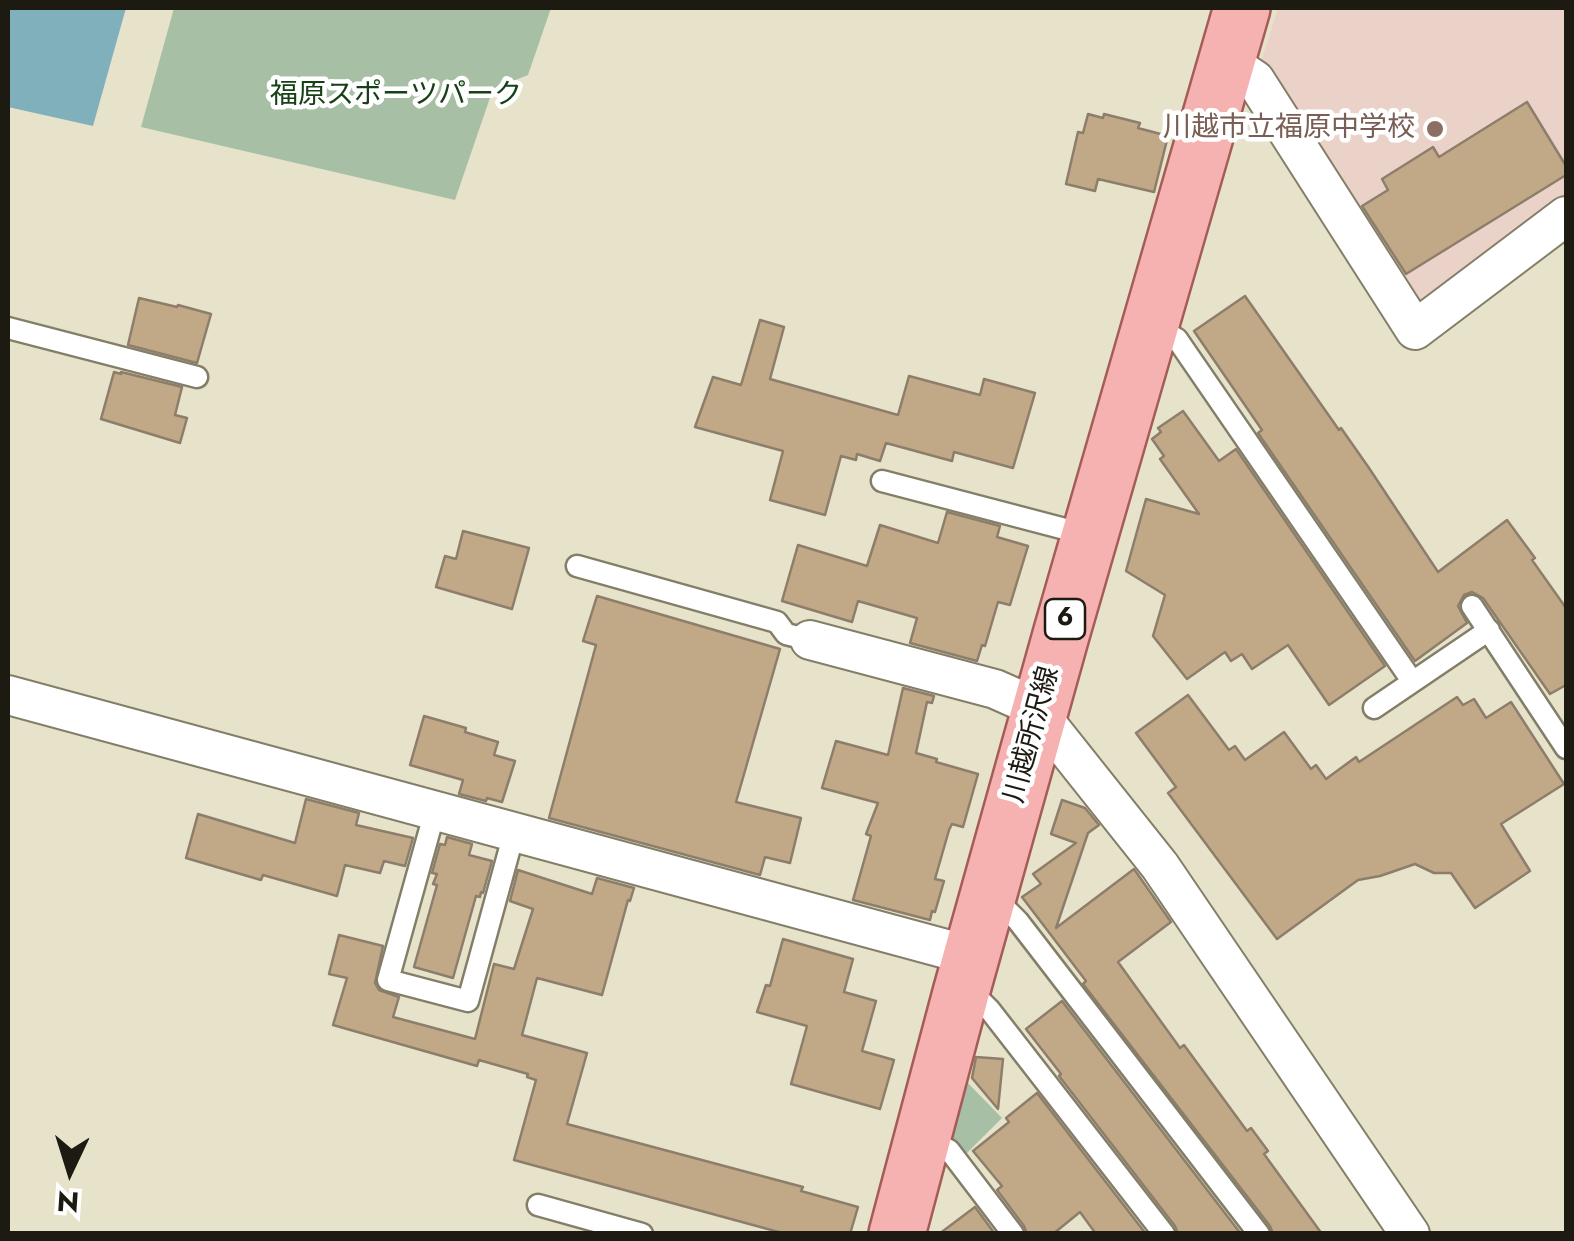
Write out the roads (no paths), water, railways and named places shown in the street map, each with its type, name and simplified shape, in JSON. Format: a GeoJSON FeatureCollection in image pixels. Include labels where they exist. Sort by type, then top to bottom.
{"type":"FeatureCollection","features":[{"type":"Feature","properties":{"kind":"main road","name":"川越所沢線"},"geometry":{"type":"LineString","coordinates":[[905,1224],[922,1136],[966,974],[1242,8]]}},
{"type":"Feature","properties":{"kind":"street"},"geometry":{"type":"LineString","coordinates":[[1224,65],[1255,80],[1415,330],[1566,216]]}},
{"type":"Feature","properties":{"kind":"street"},"geometry":{"type":"LineString","coordinates":[[810,640],[995,689],[1039,714],[1160,866],[1410,1234]]}},
{"type":"Feature","properties":{"kind":"street"},"geometry":{"type":"LineString","coordinates":[[8,696],[514,832],[966,974]]}},
{"type":"Feature","properties":{"kind":"lane"},"geometry":{"type":"LineString","coordinates":[[1152,324],[1177,339],[1412,681]]}},
{"type":"Feature","properties":{"kind":"lane"},"geometry":{"type":"LineString","coordinates":[[8,328],[197,377]]}},
{"type":"Feature","properties":{"kind":"lane"},"geometry":{"type":"LineString","coordinates":[[882,481],[1090,536]]}},
{"type":"Feature","properties":{"kind":"lane"},"geometry":{"type":"LineString","coordinates":[[577,566],[777,622],[786,634],[810,640]]}},
{"type":"Feature","properties":{"kind":"lane"},"geometry":{"type":"LineString","coordinates":[[1472,606],[1566,748]]}},
{"type":"Feature","properties":{"kind":"lane"},"geometry":{"type":"LineString","coordinates":[[1374,708],[1488,630]]}},
{"type":"Feature","properties":{"kind":"lane"},"geometry":{"type":"LineString","coordinates":[[435,811],[388,980],[468,1001],[514,832]]}},
{"type":"Feature","properties":{"kind":"lane"},"geometry":{"type":"LineString","coordinates":[[987,902],[1008,910],[1018,921],[1259,1234]]}},
{"type":"Feature","properties":{"kind":"lane"},"geometry":{"type":"LineString","coordinates":[[966,974],[981,1001],[1164,1234]]}},
{"type":"Feature","properties":{"kind":"lane"},"geometry":{"type":"LineString","coordinates":[[922,1136],[948,1150],[1013,1234]]}},
{"type":"Feature","properties":{"kind":"lane"},"geometry":{"type":"LineString","coordinates":[[538,1206],[642,1234]]}},
{"type":"Feature","properties":{"kind":"water"},"geometry":{"type":"Polygon","coordinates":[[[8,8],[126,8],[93,126],[8,107],[8,8]]]}},
{"type":"Feature","properties":{"kind":"place","name":"川越市立福原中学校"},"geometry":{"type":"Point","coordinates":[1435,129]}},
{"type":"Feature","properties":{"kind":"park label","name":"福原スポーツパーク"},"geometry":{"type":"Point","coordinates":[396,96]}}]}
